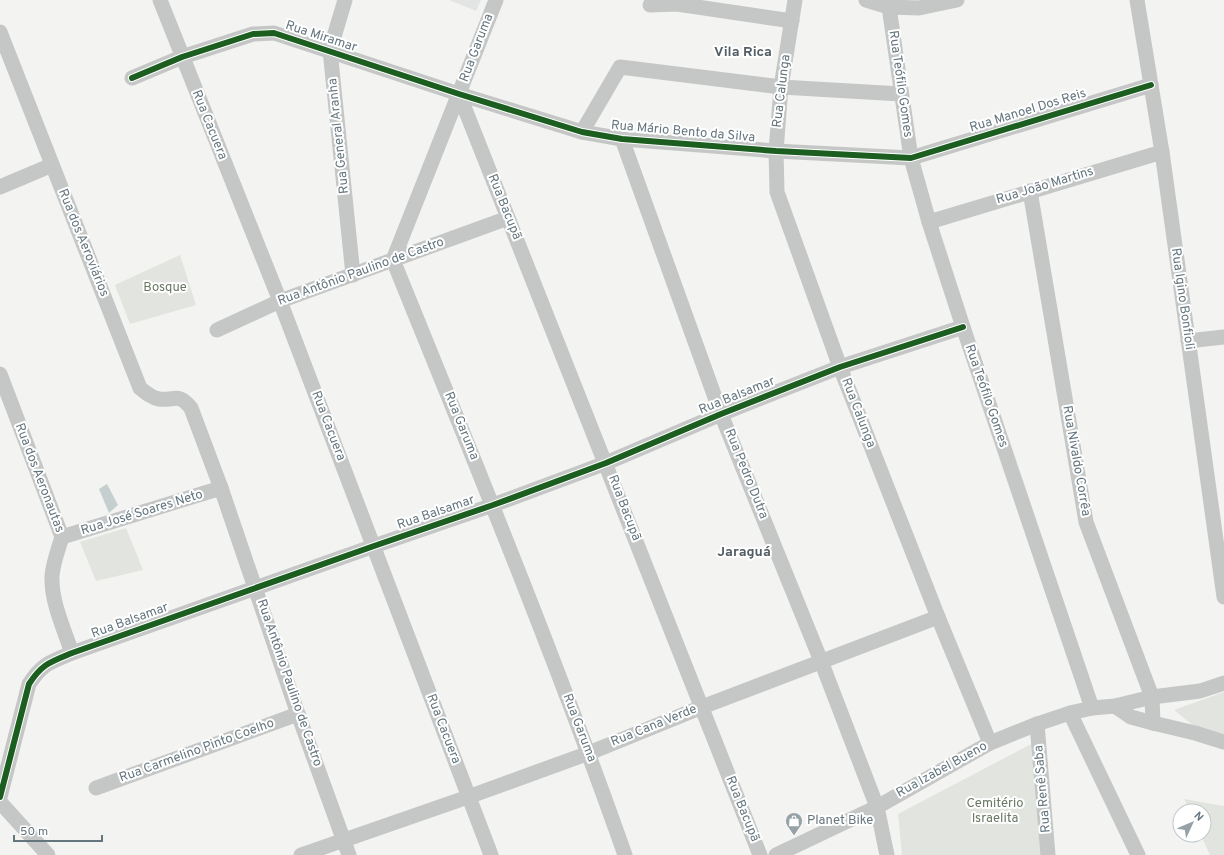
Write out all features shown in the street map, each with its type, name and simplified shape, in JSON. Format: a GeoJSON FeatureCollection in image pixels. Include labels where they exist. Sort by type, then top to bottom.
{"type":"FeatureCollection","features":[{"type":"Feature","properties":{"kind":"street","name":"Rua Cacuera"},"geometry":{"type":"LineString","coordinates":[[160,0],[280,302],[491,855]]}},
{"type":"Feature","properties":{"kind":"street","name":"Rua General Aranha"},"geometry":{"type":"LineString","coordinates":[[344,0],[330,50],[353,275]]}},
{"type":"Feature","properties":{"kind":"street","name":"Rua Garuma"},"geometry":{"type":"LineString","coordinates":[[496,0],[392,260],[493,505],[589,753],[625,855]]}},
{"type":"Feature","properties":{"kind":"street","name":"Rua Calunga"},"geometry":{"type":"LineString","coordinates":[[795,0],[781,87],[776,151],[777,192],[840,367],[938,617],[990,743]]}},
{"type":"Feature","properties":{"kind":"street"},"geometry":{"type":"LineString","coordinates":[[866,0],[889,7],[919,8],[957,0]]}},
{"type":"Feature","properties":{"kind":"street","name":"Rua Igino Bonfioli"},"geometry":{"type":"LineString","coordinates":[[1137,0],[1162,152],[1224,598]]}},
{"type":"Feature","properties":{"kind":"street"},"geometry":{"type":"LineString","coordinates":[[650,5],[677,2],[792,21]]}},
{"type":"Feature","properties":{"kind":"street","name":"Rua Teófilo Gomes"},"geometry":{"type":"LineString","coordinates":[[889,7],[911,158],[929,222],[1092,708]]}},
{"type":"Feature","properties":{"kind":"street","name":"Rua dos Aeroviários"},"geometry":{"type":"LineString","coordinates":[[0,32],[140,388],[149,396],[159,399],[178,398],[185,401],[191,408],[196,420]]}},
{"type":"Feature","properties":{"kind":"street","name":"Rua Miramar"},"geometry":{"type":"LineString","coordinates":[[132,78],[182,57],[253,34],[274,33],[330,50],[459,94]]}},
{"type":"Feature","properties":{"kind":"street"},"geometry":{"type":"LineString","coordinates":[[582,132],[620,67],[781,87],[901,94]]}},
{"type":"Feature","properties":{"kind":"street","name":"Rua Manoel Dos Reis"},"geometry":{"type":"LineString","coordinates":[[911,158],[1151,85]]}},
{"type":"Feature","properties":{"kind":"street","name":"Rua Mário Bento da Silva"},"geometry":{"type":"LineString","coordinates":[[459,94],[582,132],[622,139],[776,151],[911,158]]}},
{"type":"Feature","properties":{"kind":"street","name":"Rua Bacupã"},"geometry":{"type":"LineString","coordinates":[[459,94],[760,855]]}},
{"type":"Feature","properties":{"kind":"street","name":"Rua Pedro Dutra"},"geometry":{"type":"LineString","coordinates":[[622,139],[721,414],[821,661],[876,807],[887,855]]}},
{"type":"Feature","properties":{"kind":"street","name":"Rua João Martins"},"geometry":{"type":"LineString","coordinates":[[929,222],[1162,152]]}},
{"type":"Feature","properties":{"kind":"street"},"geometry":{"type":"LineString","coordinates":[[0,187],[52,165]]}},
{"type":"Feature","properties":{"kind":"street","name":"Rua Nivaldo Corrêa"},"geometry":{"type":"LineString","coordinates":[[1030,191],[1086,522],[1152,697],[1153,723]]}},
{"type":"Feature","properties":{"kind":"street","name":"Rua Antônio Paulino de Castro"},"geometry":{"type":"LineString","coordinates":[[217,330],[280,302],[508,218]]}},
{"type":"Feature","properties":{"kind":"street","name":"Rua Balsamar"},"geometry":{"type":"LineString","coordinates":[[0,797],[29,684],[37,672],[48,663],[72,653],[493,505],[606,463],[721,414],[840,367],[963,327]]}},
{"type":"Feature","properties":{"kind":"street"},"geometry":{"type":"LineString","coordinates":[[1188,341],[1224,337]]}},
{"type":"Feature","properties":{"kind":"street","name":"Rua dos Aeronautas"},"geometry":{"type":"LineString","coordinates":[[0,374],[3,394],[62,537],[52,576],[54,600],[72,653]]}},
{"type":"Feature","properties":{"kind":"street","name":"Rua Antônio Paulino de Castro"},"geometry":{"type":"LineString","coordinates":[[196,420],[256,588],[298,714],[349,855]]}},
{"type":"Feature","properties":{"kind":"street","name":"Rua José Soares Neto"},"geometry":{"type":"LineString","coordinates":[[62,537],[221,488]]}},
{"type":"Feature","properties":{"kind":"street","name":"Rua Cana Verde"},"geometry":{"type":"LineString","coordinates":[[301,855],[589,753],[702,707],[938,617]]}},
{"type":"Feature","properties":{"kind":"street","name":"Rua Izabel Bueno"},"geometry":{"type":"LineString","coordinates":[[776,855],[876,807],[990,743],[1038,724],[1070,713],[1092,708],[1115,706],[1152,697],[1200,691],[1224,683]]}},
{"type":"Feature","properties":{"kind":"street"},"geometry":{"type":"LineString","coordinates":[[1115,706],[1132,717],[1224,742]]}},
{"type":"Feature","properties":{"kind":"street"},"geometry":{"type":"LineString","coordinates":[[1070,713],[1138,855]]}},
{"type":"Feature","properties":{"kind":"street","name":"Rua Carmelino Pinto Coelho"},"geometry":{"type":"LineString","coordinates":[[96,788],[298,714]]}},
{"type":"Feature","properties":{"kind":"street","name":"Rua Renê Saba"},"geometry":{"type":"LineString","coordinates":[[1038,724],[1048,855]]}},
{"type":"Feature","properties":{"kind":"street"},"geometry":{"type":"LineString","coordinates":[[0,802],[48,855]]}},
{"type":"Feature","properties":{"kind":"shaded area"},"geometry":{"type":"Polygon","coordinates":[[[449,0],[481,0],[476,11],[449,0]]]}},
{"type":"Feature","properties":{"kind":"shaded area"},"geometry":{"type":"Polygon","coordinates":[[[107,484],[118,505],[109,513],[99,489],[107,484]]]}},
{"type":"Feature","properties":{"kind":"green space","name":"Bosque"},"geometry":{"type":"Polygon","coordinates":[[[180,255],[196,305],[130,324],[115,285],[180,255]]]}},
{"type":"Feature","properties":{"kind":"green space"},"geometry":{"type":"Polygon","coordinates":[[[126,528],[143,570],[96,581],[80,542],[126,528]]]}},
{"type":"Feature","properties":{"kind":"green space"},"geometry":{"type":"Polygon","coordinates":[[[1224,692],[1224,737],[1198,729],[1174,710],[1224,692]]]}},
{"type":"Feature","properties":{"kind":"green space","name":"Cemitério Israelita"},"geometry":{"type":"Polygon","coordinates":[[[1035,742],[1042,855],[902,855],[898,814],[1035,742]]]}},
{"type":"Feature","properties":{"kind":"green space"},"geometry":{"type":"Polygon","coordinates":[[[1184,799],[1207,803],[1186,803],[1184,799]]]}},
{"type":"Feature","properties":{"kind":"green space"},"geometry":{"type":"Polygon","coordinates":[[[1212,804],[1224,806],[1224,855],[1210,855],[1205,843],[1212,843],[1212,804]]]}},
{"type":"Feature","properties":{"kind":"cycle path"},"geometry":{"type":"LineString","coordinates":[[132,78],[182,57],[253,34],[274,33],[459,94],[582,132],[622,139],[776,151],[911,158],[1151,85]]}},
{"type":"Feature","properties":{"kind":"cycle path"},"geometry":{"type":"LineString","coordinates":[[0,797],[29,684],[38,672],[52,661],[493,505],[606,463],[721,414],[840,367],[963,327]]}},
{"type":"Feature","properties":{"kind":"place","name":"Planet Bike"},"geometry":{"type":"Point","coordinates":[794,836]}},
{"type":"Feature","properties":{"kind":"district","name":"Vila Rica"},"geometry":{"type":"Point","coordinates":[743,52]}},
{"type":"Feature","properties":{"kind":"district","name":"Jaraguá"},"geometry":{"type":"Point","coordinates":[744,552]}}]}
